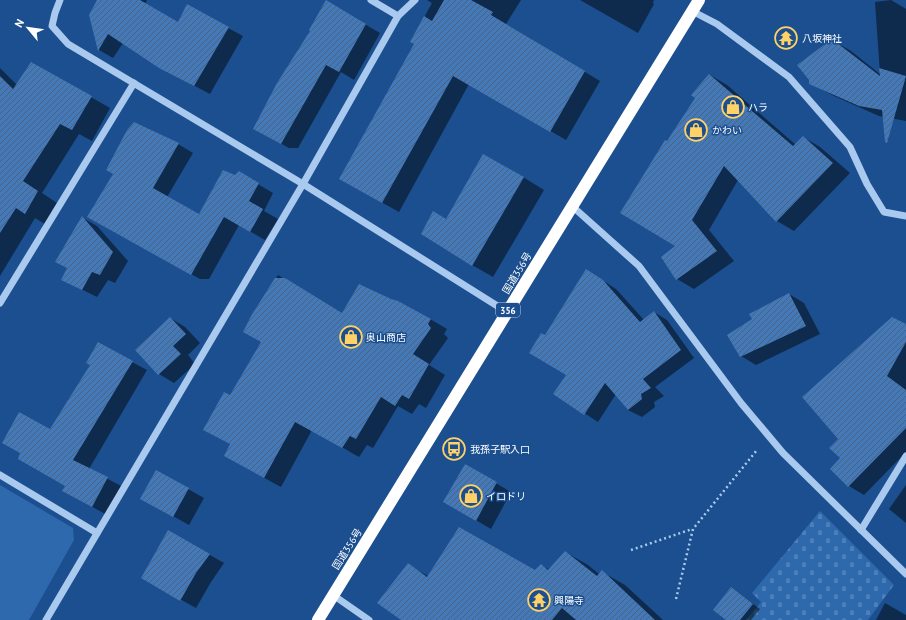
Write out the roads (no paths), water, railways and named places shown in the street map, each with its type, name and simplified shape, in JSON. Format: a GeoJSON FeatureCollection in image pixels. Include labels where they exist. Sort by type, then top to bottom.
{"type":"FeatureCollection","features":[{"type":"Feature","properties":{"kind":"highway","name":"国道356号"},"geometry":{"type":"LineString","coordinates":[[318,620],[699,0]]}},
{"type":"Feature","properties":{"kind":"street"},"geometry":{"type":"LineString","coordinates":[[60,0],[52,26],[68,44],[303,184],[507,312]]}},
{"type":"Feature","properties":{"kind":"street"},"geometry":{"type":"LineString","coordinates":[[370,0],[398,16]]}},
{"type":"Feature","properties":{"kind":"street"},"geometry":{"type":"LineString","coordinates":[[46,620],[303,184],[398,16],[415,0]]}},
{"type":"Feature","properties":{"kind":"street"},"geometry":{"type":"LineString","coordinates":[[692,11],[717,24],[789,77],[850,147],[867,184],[884,212],[906,216]]}},
{"type":"Feature","properties":{"kind":"street"},"geometry":{"type":"LineString","coordinates":[[0,303],[134,83]]}},
{"type":"Feature","properties":{"kind":"street"},"geometry":{"type":"LineString","coordinates":[[572,206],[639,266],[741,404],[783,453],[906,574]]}},
{"type":"Feature","properties":{"kind":"street"},"geometry":{"type":"LineString","coordinates":[[861,530],[906,456]]}},
{"type":"Feature","properties":{"kind":"street"},"geometry":{"type":"LineString","coordinates":[[0,475],[97,533]]}},
{"type":"Feature","properties":{"kind":"street"},"geometry":{"type":"LineString","coordinates":[[333,595],[369,620]]}},
{"type":"Feature","properties":{"kind":"place","name":"八坂神社"},"geometry":{"type":"Point","coordinates":[786,38]}},
{"type":"Feature","properties":{"kind":"place","name":"ハラ"},"geometry":{"type":"Point","coordinates":[733,107]}},
{"type":"Feature","properties":{"kind":"place","name":"かわい"},"geometry":{"type":"Point","coordinates":[696,130]}},
{"type":"Feature","properties":{"kind":"place","name":"奥山商店"},"geometry":{"type":"Point","coordinates":[351,337]}},
{"type":"Feature","properties":{"kind":"place","name":"我孫子駅入口"},"geometry":{"type":"Point","coordinates":[454,449]}},
{"type":"Feature","properties":{"kind":"place","name":"イロドリ"},"geometry":{"type":"Point","coordinates":[471,496]}},
{"type":"Feature","properties":{"kind":"place","name":"興陽寺"},"geometry":{"type":"Point","coordinates":[539,600]}}]}
